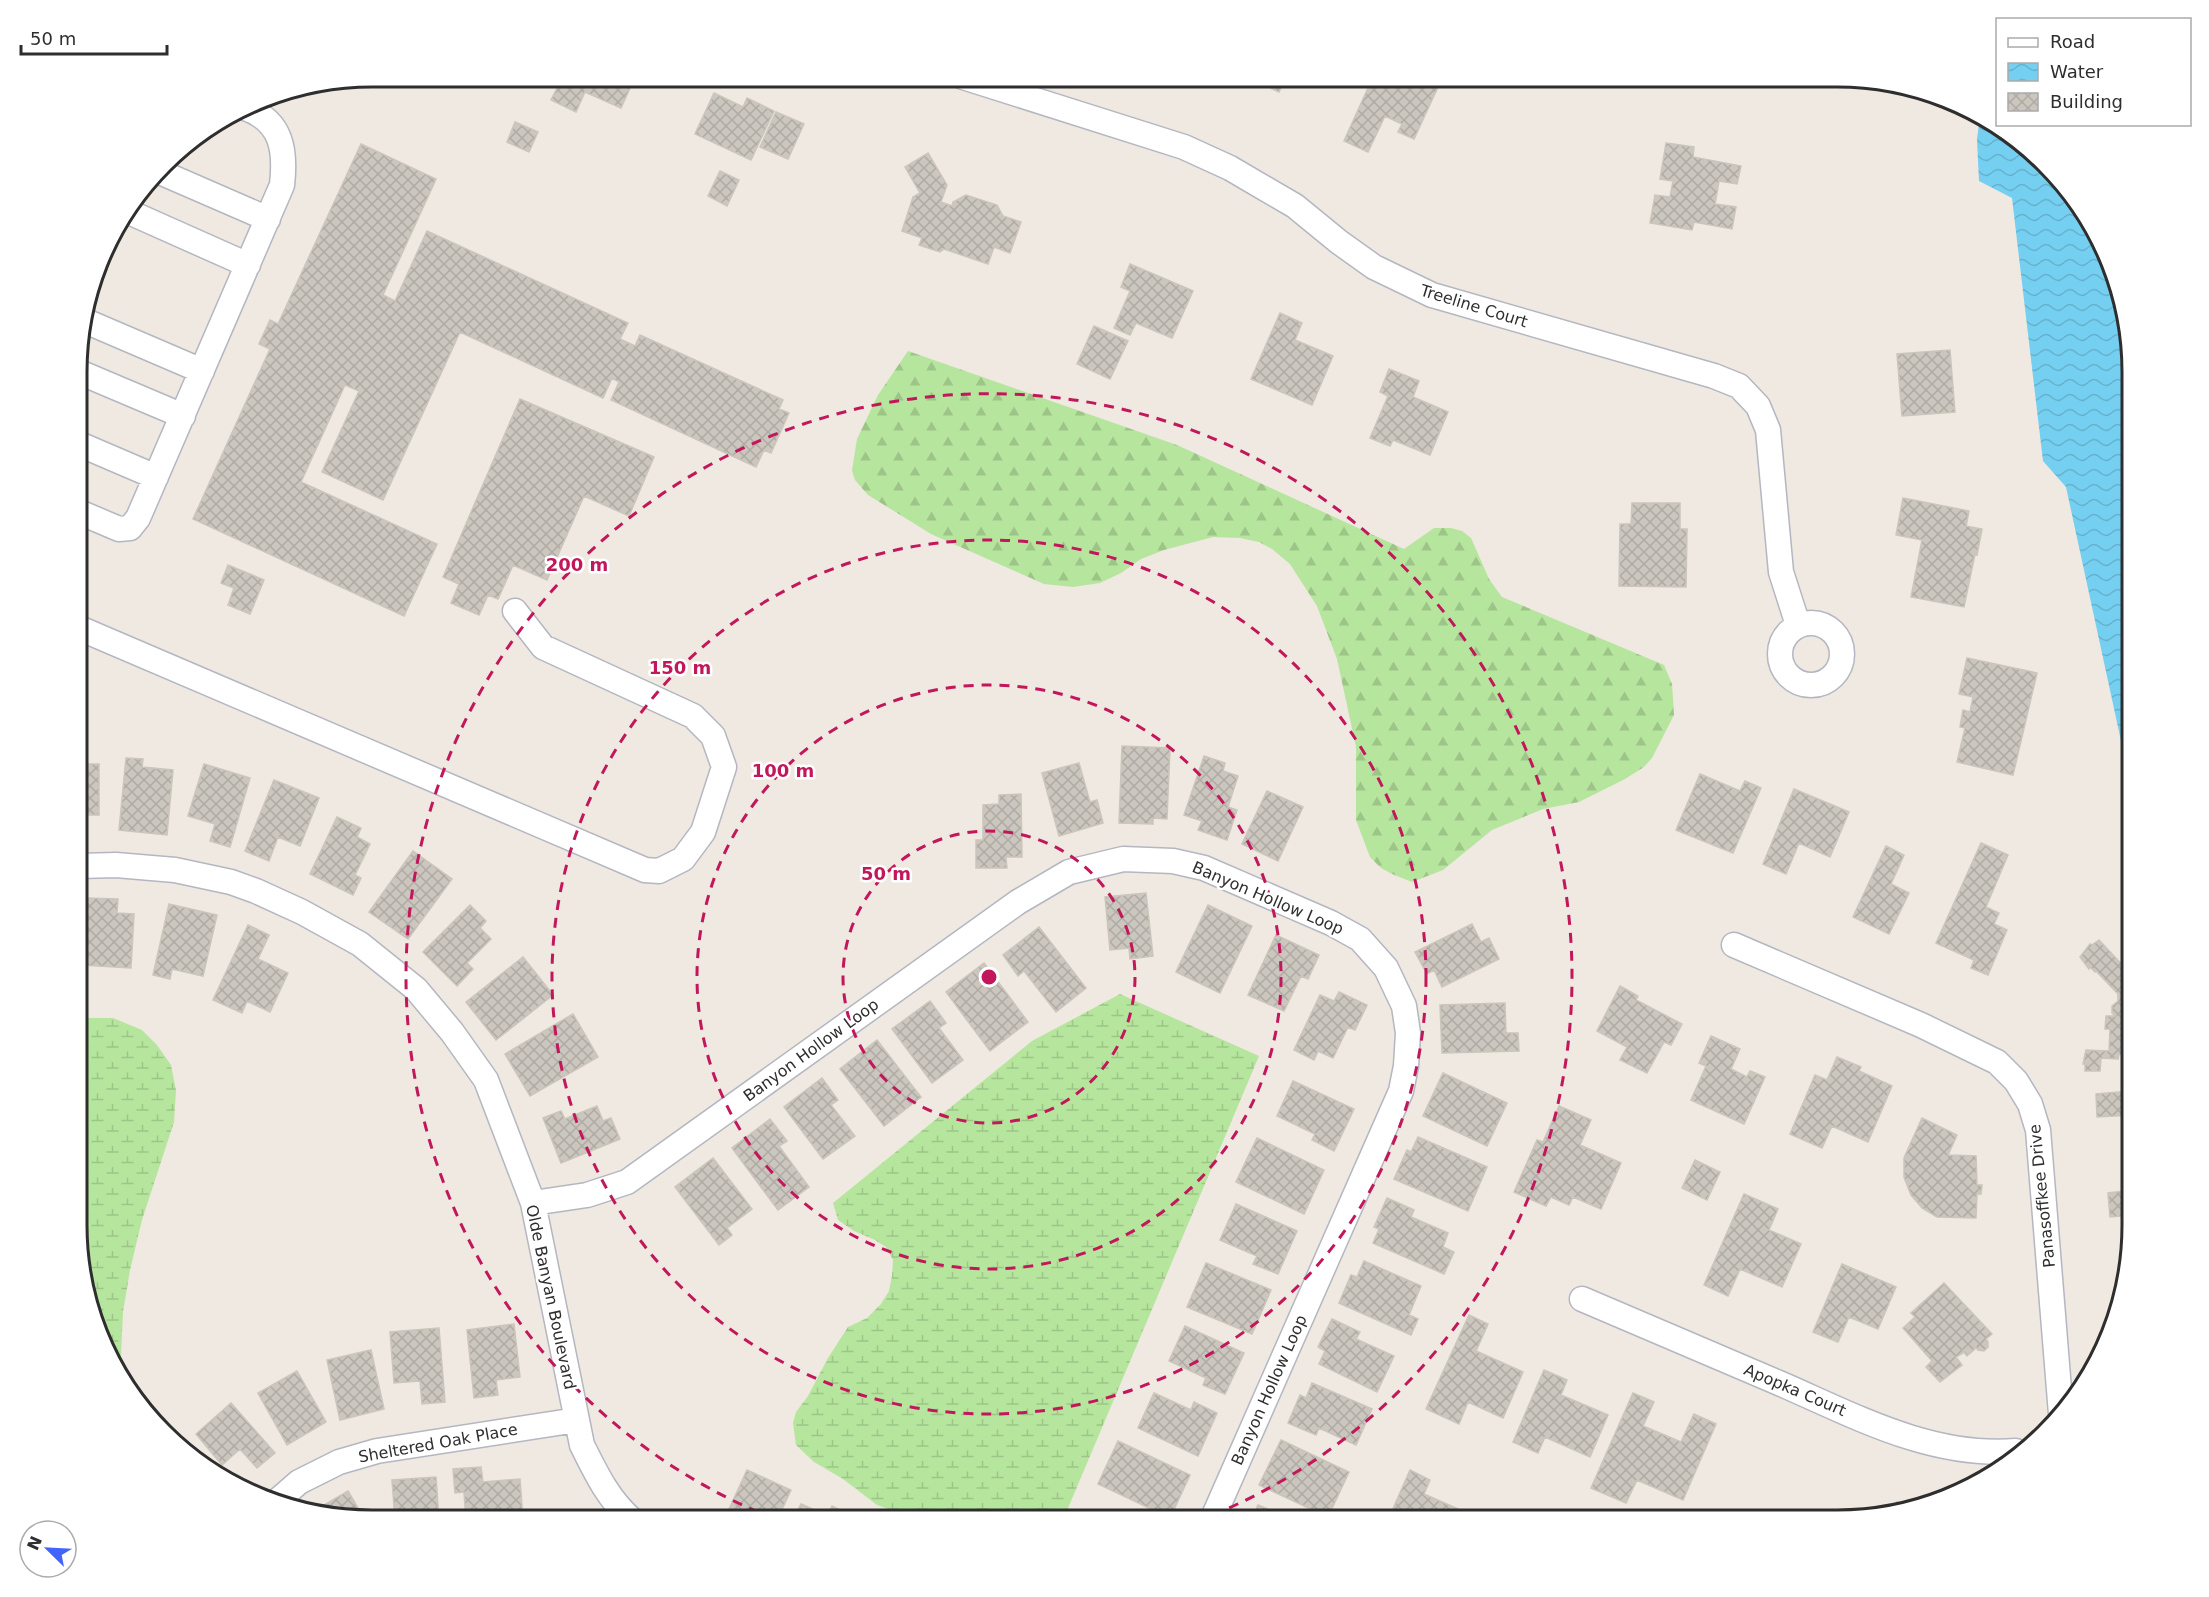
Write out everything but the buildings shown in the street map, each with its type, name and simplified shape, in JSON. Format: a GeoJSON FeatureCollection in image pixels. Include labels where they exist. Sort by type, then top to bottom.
{"type":"FeatureCollection","features":[{"type":"Feature","properties":{"kind":"street","name":"Treeline Court"},"geometry":{"type":"LineString","coordinates":[[995,87],[1184,147],[1230,168],[1295,206],[1374,267],[1432,295],[1714,376],[1739,386],[1758,406],[1768,430],[1781,572],[1798,625]]}},
{"type":"Feature","properties":{"kind":"street"},"geometry":{"type":"LineString","coordinates":[[87,516],[119,530],[130,528],[138,518],[282,185],[285,162],[279,137],[269,121],[253,113]]}},
{"type":"Feature","properties":{"kind":"street"},"geometry":{"type":"LineString","coordinates":[[166,175],[267,219]]}},
{"type":"Feature","properties":{"kind":"street"},"geometry":{"type":"LineString","coordinates":[[134,214],[248,264]]}},
{"type":"Feature","properties":{"kind":"street"},"geometry":{"type":"LineString","coordinates":[[91,323],[205,364]]}},
{"type":"Feature","properties":{"kind":"street"},"geometry":{"type":"LineString","coordinates":[[87,375],[183,416]]}},
{"type":"Feature","properties":{"kind":"street"},"geometry":{"type":"LineString","coordinates":[[87,447],[156,477]]}},
{"type":"Feature","properties":{"kind":"street"},"geometry":{"type":"LineString","coordinates":[[87,631],[645,870],[659,871],[683,859],[703,832],[724,767],[714,736],[693,716],[543,647],[515,611]]}},
{"type":"Feature","properties":{"kind":"street","name":"Banyon Hollow Loop"},"geometry":{"type":"LineString","coordinates":[[533,1203],[587,1195],[627,1182],[1018,902],[1069,872],[1124,859],[1173,861],[1204,868],[1331,923],[1360,939],[1386,968],[1404,1006],[1408,1033],[1406,1066],[1401,1091],[1216,1510]]}},
{"type":"Feature","properties":{"kind":"street","name":"Olde Banyan Boulevard"},"geometry":{"type":"LineString","coordinates":[[87,866],[116,865],[175,870],[231,882],[279,900],[360,944],[416,989],[452,1032],[486,1080],[533,1203],[582,1445],[600,1482],[620,1510]]}},
{"type":"Feature","properties":{"kind":"street","name":"Panasoffkee Drive"},"geometry":{"type":"LineString","coordinates":[[1734,945],[1930,1030],[1997,1062],[2016,1081],[2030,1104],[2038,1130],[2060,1402]]}},
{"type":"Feature","properties":{"kind":"street","name":"Apopka Court"},"geometry":{"type":"LineString","coordinates":[[1582,1299],[1922,1443],[1965,1451],[2011,1451]]}},
{"type":"Feature","properties":{"kind":"street","name":"Sheltered Oak Place"},"geometry":{"type":"LineString","coordinates":[[283,1496],[299,1482],[339,1462],[377,1450],[577,1420]]}},
{"type":"Feature","properties":{"kind":"green space"},"geometry":{"type":"Polygon","coordinates":[[[908,351],[1177,445],[1404,549],[1434,528],[1451,528],[1462,531],[1471,538],[1489,579],[1502,597],[1664,665],[1672,684],[1674,715],[1652,758],[1644,767],[1625,779],[1579,802],[1543,809],[1492,830],[1443,870],[1412,882],[1392,874],[1381,868],[1370,857],[1356,820],[1356,747],[1337,659],[1317,606],[1290,564],[1272,549],[1259,542],[1240,538],[1213,537],[1164,550],[1141,559],[1121,573],[1100,583],[1073,587],[1044,584],[931,534],[868,495],[855,480],[852,470],[857,439],[878,395],[908,351]]]}},
{"type":"Feature","properties":{"kind":"green space"},"geometry":{"type":"Polygon","coordinates":[[[1120,994],[1259,1056],[1067,1510],[891,1510],[877,1505],[843,1479],[814,1462],[796,1445],[793,1423],[796,1412],[808,1396],[848,1327],[867,1318],[881,1304],[889,1291],[892,1276],[893,1260],[886,1247],[838,1220],[833,1203],[1032,1041],[1120,994]]]}},
{"type":"Feature","properties":{"kind":"green space"},"geometry":{"type":"Polygon","coordinates":[[[87,1018],[113,1018],[142,1030],[157,1045],[171,1065],[176,1090],[174,1122],[142,1220],[123,1312],[121,1360],[102,1317],[89,1263],[87,1018]]]}},
{"type":"Feature","properties":{"kind":"water"},"geometry":{"type":"Polygon","coordinates":[[[1979,124],[2011,146],[2039,170],[2063,198],[2093,246],[2107,280],[2117,316],[2122,372],[2122,746],[2066,487],[2043,461],[2012,198],[1979,181],[1977,139],[1979,124]]]}}]}
